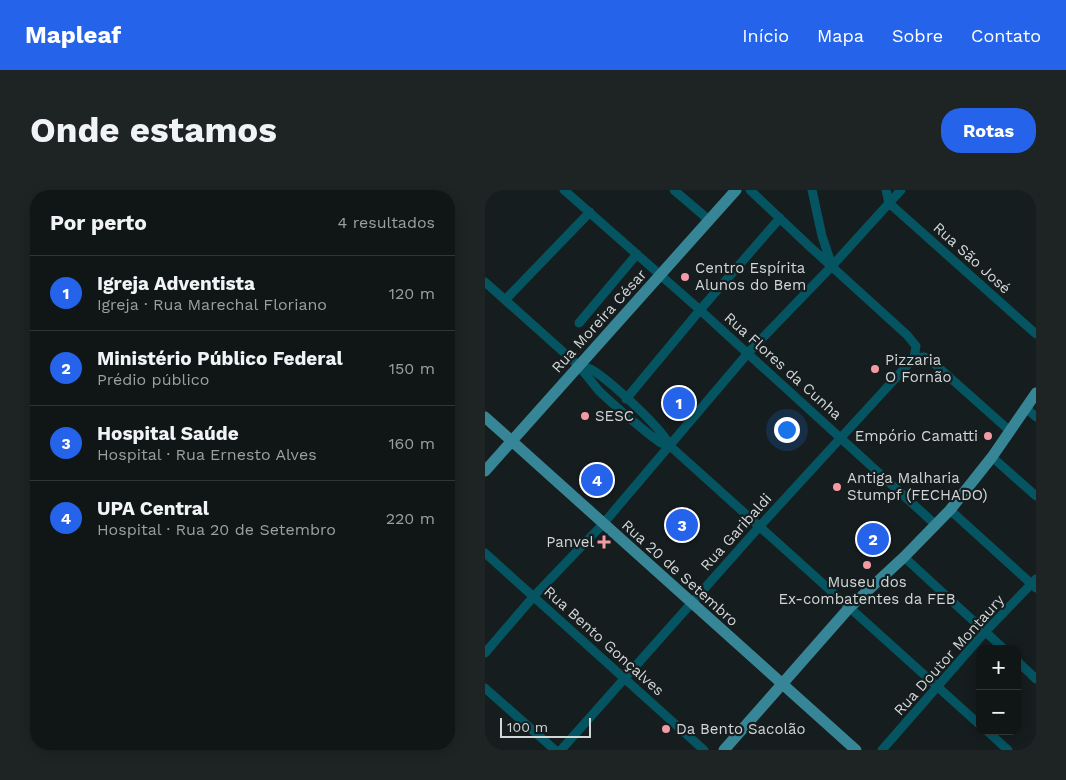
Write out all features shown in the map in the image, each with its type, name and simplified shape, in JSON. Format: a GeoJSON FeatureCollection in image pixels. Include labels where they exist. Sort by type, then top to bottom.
{"type":"FeatureCollection","features":[{"type":"Feature","properties":{"kind":"main road","name":"Rua Moreira César"},"geometry":{"type":"LineString","coordinates":[[485,472],[736,190]]}},
{"type":"Feature","properties":{"kind":"main road"},"geometry":{"type":"LineString","coordinates":[[724,750],[849,608],[904,557],[950,510],[992,457],[1036,393]]}},
{"type":"Feature","properties":{"kind":"main road","name":"Rua 20 de Setembro"},"geometry":{"type":"LineString","coordinates":[[485,417],[856,750]]}},
{"type":"Feature","properties":{"kind":"street","name":"Rua Flores da Cunha"},"geometry":{"type":"LineString","coordinates":[[564,190],[748,353],[936,525]]}},
{"type":"Feature","properties":{"kind":"street"},"geometry":{"type":"LineString","coordinates":[[675,190],[709,220]]}},
{"type":"Feature","properties":{"kind":"street"},"geometry":{"type":"LineString","coordinates":[[750,190],[913,341],[916,346],[914,358],[924,357],[929,359],[1010,431]]}},
{"type":"Feature","properties":{"kind":"street"},"geometry":{"type":"LineString","coordinates":[[812,190],[822,236],[832,266]]}},
{"type":"Feature","properties":{"kind":"street"},"geometry":{"type":"LineString","coordinates":[[886,190],[889,203]]}},
{"type":"Feature","properties":{"kind":"street"},"geometry":{"type":"LineString","coordinates":[[485,653],[534,596],[603,524],[748,353],[832,266],[901,190]]}},
{"type":"Feature","properties":{"kind":"street","name":"Rua São José"},"geometry":{"type":"LineString","coordinates":[[889,203],[1036,334]]}},
{"type":"Feature","properties":{"kind":"street"},"geometry":{"type":"LineString","coordinates":[[505,300],[590,212]]}},
{"type":"Feature","properties":{"kind":"street"},"geometry":{"type":"LineString","coordinates":[[626,398],[780,218]]}},
{"type":"Feature","properties":{"kind":"street"},"geometry":{"type":"LineString","coordinates":[[808,245],[817,243],[822,236]]}},
{"type":"Feature","properties":{"kind":"street"},"geometry":{"type":"LineString","coordinates":[[579,323],[637,254]]}},
{"type":"Feature","properties":{"kind":"street"},"geometry":{"type":"LineString","coordinates":[[486,285],[579,366],[599,391],[622,412],[661,443],[670,446]]}},
{"type":"Feature","properties":{"kind":"street","name":"Rua Garibaldi"},"geometry":{"type":"LineString","coordinates":[[561,750],[840,437],[914,358]]}},
{"type":"Feature","properties":{"kind":"street"},"geometry":{"type":"LineString","coordinates":[[579,366],[593,371],[626,398],[662,432],[670,446],[976,721]]}},
{"type":"Feature","properties":{"kind":"street"},"geometry":{"type":"LineString","coordinates":[[1026,408],[1036,417]]}},
{"type":"Feature","properties":{"kind":"street"},"geometry":{"type":"LineString","coordinates":[[992,457],[1036,496]]}},
{"type":"Feature","properties":{"kind":"street"},"geometry":{"type":"LineString","coordinates":[[950,510],[1035,584]]}},
{"type":"Feature","properties":{"kind":"street","name":"Rua Bento Gonçalves"},"geometry":{"type":"LineString","coordinates":[[485,553],[704,750]]}},
{"type":"Feature","properties":{"kind":"street"},"geometry":{"type":"LineString","coordinates":[[904,557],[1000,645]]}},
{"type":"Feature","properties":{"kind":"street","name":"Rua Doutor Montaury"},"geometry":{"type":"LineString","coordinates":[[882,750],[985,632],[1035,584]]}},
{"type":"Feature","properties":{"kind":"street"},"geometry":{"type":"LineString","coordinates":[[1021,665],[1036,678]]}},
{"type":"Feature","properties":{"kind":"street"},"geometry":{"type":"LineString","coordinates":[[485,688],[555,750]]}},
{"type":"Feature","properties":{"kind":"street"},"geometry":{"type":"LineString","coordinates":[[991,735],[1008,750]]}},
{"type":"Feature","properties":{"kind":"place","name":"Centro Espírita Alunos do Bem"},"geometry":{"type":"Point","coordinates":[685,277]}},
{"type":"Feature","properties":{"kind":"place","name":"Pizzaria O Fornão"},"geometry":{"type":"Point","coordinates":[875,369]}},
{"type":"Feature","properties":{"kind":"place","name":"Igreja Adventista"},"geometry":{"type":"Point","coordinates":[679,403]}},
{"type":"Feature","properties":{"kind":"place","name":"SESC"},"geometry":{"type":"Point","coordinates":[585,416]}},
{"type":"Feature","properties":{"kind":"place","name":"Empório Camatti"},"geometry":{"type":"Point","coordinates":[988,436]}},
{"type":"Feature","properties":{"kind":"place","name":"UPA Central"},"geometry":{"type":"Point","coordinates":[597,480]}},
{"type":"Feature","properties":{"kind":"place","name":"Antiga Malharia Stumpf (FECHADO)"},"geometry":{"type":"Point","coordinates":[837,487]}},
{"type":"Feature","properties":{"kind":"place","name":"Hospital Saúde"},"geometry":{"type":"Point","coordinates":[682,525]}},
{"type":"Feature","properties":{"kind":"place","name":"Ministério Público Federal"},"geometry":{"type":"Point","coordinates":[873,539]}},
{"type":"Feature","properties":{"kind":"place","name":"Panvel"},"geometry":{"type":"Point","coordinates":[604,542]}},
{"type":"Feature","properties":{"kind":"place","name":"Museu dos Ex-combatentes da FEB"},"geometry":{"type":"Point","coordinates":[867,565]}},
{"type":"Feature","properties":{"kind":"place","name":"Da Bento Sacolão"},"geometry":{"type":"Point","coordinates":[666,729]}}]}
